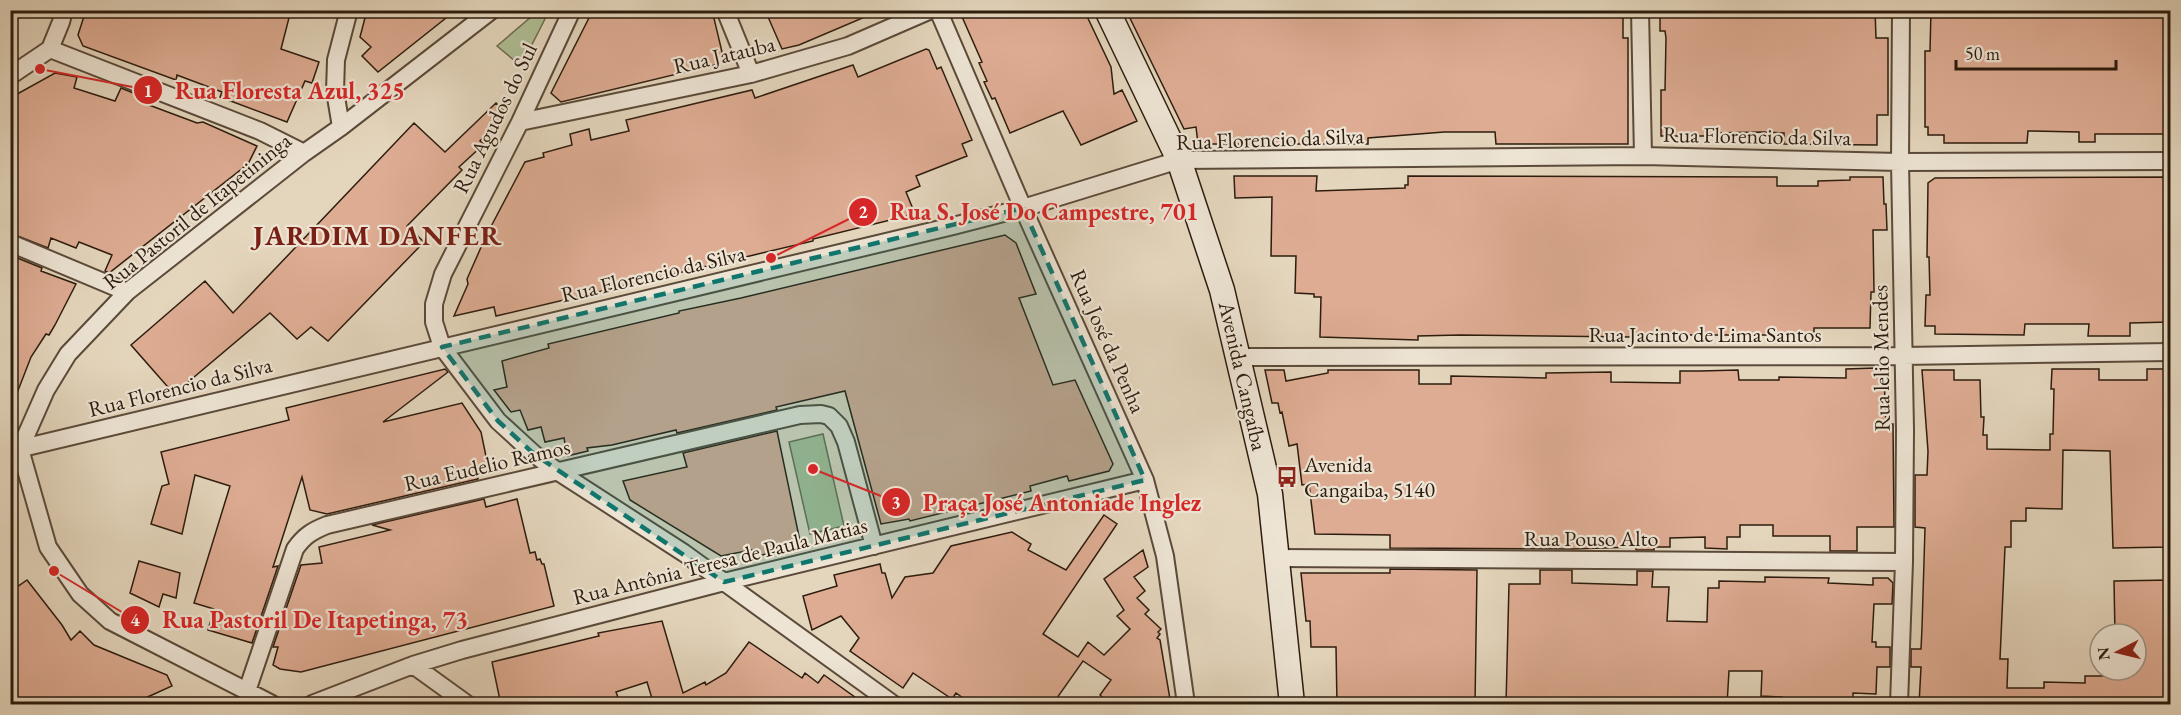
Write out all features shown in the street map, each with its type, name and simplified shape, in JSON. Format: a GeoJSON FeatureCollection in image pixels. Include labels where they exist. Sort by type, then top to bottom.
{"type":"FeatureCollection","features":[{"type":"Feature","properties":{"kind":"main road","name":"Avenida Cangaíba"},"geometry":{"type":"LineString","coordinates":[[1107,10],[1179,160],[1222,290],[1270,494],[1292,705]]}},
{"type":"Feature","properties":{"kind":"street"},"geometry":{"type":"LineString","coordinates":[[10,76],[50,49],[64,10]]}},
{"type":"Feature","properties":{"kind":"street"},"geometry":{"type":"LineString","coordinates":[[341,126],[335,91],[336,60],[349,10]]}},
{"type":"Feature","properties":{"kind":"street","name":"Rua Pastoril de Itapetininga"},"geometry":{"type":"LineString","coordinates":[[15,450],[46,390],[68,354],[127,292],[492,10]]}},
{"type":"Feature","properties":{"kind":"street","name":"Rua Agudos do Sul"},"geometry":{"type":"LineString","coordinates":[[442,347],[434,322],[434,304],[442,274],[520,122],[572,10]]}},
{"type":"Feature","properties":{"kind":"street"},"geometry":{"type":"LineString","coordinates":[[724,10],[752,74]]}},
{"type":"Feature","properties":{"kind":"street","name":"Rua Jatauba"},"geometry":{"type":"LineString","coordinates":[[520,122],[752,74],[848,46],[931,10]]}},
{"type":"Feature","properties":{"kind":"street","name":"Rua José da Penha"},"geometry":{"type":"LineString","coordinates":[[938,10],[1023,208],[1145,480],[1165,556],[1186,705]]}},
{"type":"Feature","properties":{"kind":"street"},"geometry":{"type":"LineString","coordinates":[[1640,10],[1643,156]]}},
{"type":"Feature","properties":{"kind":"street","name":"Rua lelio Mendes"},"geometry":{"type":"LineString","coordinates":[[1899,705],[1904,562],[1905,430],[1899,162],[1901,10]]}},
{"type":"Feature","properties":{"kind":"street"},"geometry":{"type":"LineString","coordinates":[[50,49],[260,131],[304,153]]}},
{"type":"Feature","properties":{"kind":"street","name":"Rua Florencio da Silva"},"geometry":{"type":"LineString","coordinates":[[15,450],[1023,208],[1179,160],[1643,156],[1899,162],[2170,161]]}},
{"type":"Feature","properties":{"kind":"street"},"geometry":{"type":"LineString","coordinates":[[10,243],[127,292]]}},
{"type":"Feature","properties":{"kind":"street"},"geometry":{"type":"LineString","coordinates":[[442,347],[498,421],[534,454],[684,553],[893,705]]}},
{"type":"Feature","properties":{"kind":"street","name":"Rua Jacinto de Lima Santos"},"geometry":{"type":"LineString","coordinates":[[1239,357],[1902,356],[2170,352]]}},
{"type":"Feature","properties":{"kind":"street","name":"Rua Eudelio Ramos"},"geometry":{"type":"LineString","coordinates":[[247,691],[295,549],[303,537],[327,525],[557,471],[800,415],[821,414],[829,416],[840,426],[874,546]]}},
{"type":"Feature","properties":{"kind":"street"},"geometry":{"type":"LineString","coordinates":[[15,450],[48,547],[80,594],[110,621],[272,705]]}},
{"type":"Feature","properties":{"kind":"street","name":"Rua Antônia Teresa de Paula Matias"},"geometry":{"type":"LineString","coordinates":[[312,705],[413,664],[723,582],[1145,480]]}},
{"type":"Feature","properties":{"kind":"street","name":"Rua Pouso Alto"},"geometry":{"type":"LineString","coordinates":[[1277,558],[1904,562]]}},
{"type":"Feature","properties":{"kind":"street"},"geometry":{"type":"LineString","coordinates":[[413,664],[467,705]]}},
{"type":"Feature","properties":{"kind":"highlighted area"},"geometry":{"type":"Polygon","coordinates":[[[1023,208],[1145,480],[724,582],[534,454],[498,421],[442,347],[1023,208]]]}},
{"type":"Feature","properties":{"kind":"green space"},"geometry":{"type":"Polygon","coordinates":[[[538,11],[549,11],[521,66],[497,46],[538,11]]]}},
{"type":"Feature","properties":{"kind":"green space"},"geometry":{"type":"Polygon","coordinates":[[[823,434],[844,526],[810,534],[789,442],[823,434]]]}},
{"type":"Feature","properties":{"kind":"building"},"geometry":{"type":"Polygon","coordinates":[[[86,10],[291,10],[281,49],[319,62],[312,83],[305,81],[287,122],[220,97],[222,92],[177,75],[176,80],[83,46],[78,35],[86,10]]]}},
{"type":"Feature","properties":{"kind":"building"},"geometry":{"type":"Polygon","coordinates":[[[367,10],[456,10],[378,72],[362,56],[371,47],[360,37],[367,10]]]}},
{"type":"Feature","properties":{"kind":"building"},"geometry":{"type":"Polygon","coordinates":[[[593,10],[712,10],[723,63],[561,102],[551,93],[593,10]]]}},
{"type":"Feature","properties":{"kind":"building"},"geometry":{"type":"Polygon","coordinates":[[[765,10],[879,11],[799,45],[782,49],[765,10]]]}},
{"type":"Feature","properties":{"kind":"building"},"geometry":{"type":"Polygon","coordinates":[[[959,10],[1084,10],[1111,67],[1114,94],[1122,90],[1137,121],[1081,145],[1063,111],[1010,133],[995,98],[992,99],[984,82],[987,81],[979,63],[982,62],[959,10]]]}},
{"type":"Feature","properties":{"kind":"building"},"geometry":{"type":"Polygon","coordinates":[[[1126,10],[1623,10],[1623,38],[1628,38],[1628,144],[1496,144],[1495,132],[1444,132],[1368,138],[1368,144],[1198,144],[1196,127],[1184,129],[1126,10]]]}},
{"type":"Feature","properties":{"kind":"building"},"geometry":{"type":"Polygon","coordinates":[[[1660,10],[1875,10],[1876,38],[1888,38],[1888,115],[1877,115],[1877,145],[1784,144],[1784,133],[1764,132],[1708,133],[1708,136],[1661,136],[1661,90],[1665,90],[1666,38],[1665,31],[1660,31],[1660,10]]]}},
{"type":"Feature","properties":{"kind":"building"},"geometry":{"type":"Polygon","coordinates":[[[1931,10],[2170,10],[2170,134],[2095,134],[2095,142],[2079,142],[2079,132],[2028,131],[2027,143],[1944,143],[1944,135],[1928,135],[1928,127],[1925,127],[1925,51],[1930,51],[1931,10]]]}},
{"type":"Feature","properties":{"kind":"building"},"geometry":{"type":"Polygon","coordinates":[[[926,49],[929,50],[937,69],[941,67],[972,140],[962,144],[967,156],[916,176],[920,186],[906,192],[915,214],[813,239],[813,241],[496,316],[494,307],[454,316],[486,236],[525,162],[544,157],[543,153],[572,145],[570,134],[589,129],[591,140],[629,131],[626,120],[752,90],[755,98],[853,65],[858,77],[926,49]]]}},
{"type":"Feature","properties":{"kind":"building"},"geometry":{"type":"Polygon","coordinates":[[[55,73],[77,77],[74,88],[115,101],[121,88],[151,100],[149,105],[197,123],[203,122],[257,146],[248,164],[109,273],[105,271],[112,255],[79,242],[76,248],[51,238],[48,248],[10,233],[10,98],[55,73]]]}},
{"type":"Feature","properties":{"kind":"building"},"geometry":{"type":"Polygon","coordinates":[[[496,103],[506,113],[480,141],[484,144],[459,167],[462,170],[407,226],[424,242],[328,341],[311,327],[297,339],[270,313],[174,394],[131,345],[205,281],[233,313],[414,123],[445,152],[496,103]]]}},
{"type":"Feature","properties":{"kind":"building"},"geometry":{"type":"Polygon","coordinates":[[[1234,176],[1317,176],[1316,191],[1405,188],[1405,185],[1408,185],[1408,176],[1777,177],[1777,186],[1818,186],[1818,181],[1850,180],[1850,177],[1883,177],[1887,230],[1873,230],[1874,292],[1871,292],[1870,328],[1814,328],[1814,335],[1632,335],[1631,337],[1460,335],[1418,336],[1418,340],[1320,337],[1321,297],[1314,297],[1314,294],[1295,293],[1296,256],[1271,256],[1272,197],[1235,198],[1234,176]]]}},
{"type":"Feature","properties":{"kind":"building"},"geometry":{"type":"Polygon","coordinates":[[[2170,177],[2170,322],[2130,323],[2130,336],[2088,336],[2089,324],[2025,324],[2024,335],[1935,334],[1935,326],[1925,326],[1926,295],[1930,295],[1929,257],[1927,257],[1928,183],[1935,178],[2170,177]]]}},
{"type":"Feature","properties":{"kind":"building"},"geometry":{"type":"Polygon","coordinates":[[[1005,235],[1016,243],[1036,294],[1019,298],[1053,385],[1075,380],[1113,464],[1109,471],[1069,481],[1067,476],[1030,486],[1031,491],[910,521],[909,519],[881,524],[845,391],[776,407],[777,410],[677,433],[676,430],[612,445],[587,448],[588,451],[567,456],[564,438],[545,442],[541,427],[528,430],[520,410],[511,412],[494,390],[507,387],[502,361],[549,348],[548,344],[1005,235]]]}},
{"type":"Feature","properties":{"kind":"building"},"geometry":{"type":"Polygon","coordinates":[[[10,255],[42,268],[41,271],[76,284],[49,335],[46,334],[31,357],[12,406],[10,255]]]}},
{"type":"Feature","properties":{"kind":"building"},"geometry":{"type":"Polygon","coordinates":[[[1875,368],[1884,376],[1886,424],[1893,424],[1894,527],[1857,527],[1857,551],[1830,551],[1830,536],[1773,536],[1773,525],[1740,525],[1740,537],[1727,537],[1727,549],[1705,548],[1705,537],[1670,538],[1670,547],[1654,547],[1654,550],[1636,550],[1636,547],[1390,548],[1390,535],[1315,534],[1309,484],[1302,485],[1297,444],[1289,446],[1282,412],[1280,413],[1278,403],[1272,403],[1265,370],[1284,370],[1286,381],[1328,373],[1328,370],[1419,370],[1419,384],[1451,384],[1451,376],[1546,378],[1546,373],[1611,372],[1611,382],[1680,383],[1680,371],[1738,370],[1739,380],[1779,380],[1779,377],[1846,378],[1846,369],[1875,368]]]}},
{"type":"Feature","properties":{"kind":"building"},"geometry":{"type":"Polygon","coordinates":[[[445,369],[448,372],[383,422],[462,403],[481,432],[488,466],[476,470],[478,479],[327,514],[310,510],[302,477],[273,567],[278,566],[252,643],[208,630],[214,609],[194,603],[230,486],[195,475],[182,534],[151,524],[162,486],[169,484],[161,452],[289,420],[286,408],[445,369]]]}},
{"type":"Feature","properties":{"kind":"building"},"geometry":{"type":"Polygon","coordinates":[[[2052,369],[2099,369],[2099,380],[2147,380],[2147,369],[2170,369],[2170,547],[2113,548],[2110,451],[2063,450],[2062,509],[2026,508],[2026,521],[2011,521],[2011,547],[2005,547],[2000,659],[2008,659],[2007,688],[2044,688],[2044,682],[2085,683],[2085,676],[2088,676],[2088,682],[2148,682],[2148,622],[2115,622],[2114,581],[2170,580],[2170,705],[1919,705],[1921,667],[1911,667],[1911,649],[1921,649],[1922,628],[1925,528],[1915,527],[1915,475],[1927,475],[1928,451],[1922,370],[1954,370],[1954,380],[1980,380],[1981,417],[1984,417],[1983,435],[1987,435],[1987,449],[2050,450],[2050,434],[2053,434],[2054,389],[2051,389],[2052,369]]]}},
{"type":"Feature","properties":{"kind":"building"},"geometry":{"type":"Polygon","coordinates":[[[777,431],[801,546],[758,556],[756,549],[721,556],[630,500],[623,481],[687,467],[683,453],[777,431]]]}},
{"type":"Feature","properties":{"kind":"building"},"geometry":{"type":"Polygon","coordinates":[[[484,499],[486,507],[517,499],[530,553],[535,552],[537,560],[540,559],[544,564],[554,606],[301,672],[280,669],[273,665],[278,647],[273,647],[301,565],[322,563],[319,547],[390,530],[372,525],[484,499]]]}},
{"type":"Feature","properties":{"kind":"building"},"geometry":{"type":"Polygon","coordinates":[[[1104,515],[1117,524],[1043,634],[1078,657],[1088,642],[1104,655],[1130,629],[1117,616],[1124,610],[1104,579],[1143,550],[1148,567],[1134,577],[1145,591],[1137,598],[1149,610],[1145,614],[1161,629],[1157,638],[1160,640],[1171,705],[1112,705],[1100,695],[1111,680],[1083,661],[1052,705],[973,705],[956,693],[952,699],[913,673],[903,688],[850,651],[859,638],[841,616],[812,630],[803,596],[837,586],[834,575],[880,564],[892,598],[905,577],[933,573],[951,546],[1012,532],[1031,544],[1028,550],[1066,570],[1104,515]]]}},
{"type":"Feature","properties":{"kind":"building"},"geometry":{"type":"Polygon","coordinates":[[[139,561],[180,573],[176,598],[163,594],[159,607],[130,593],[139,561]]]}},
{"type":"Feature","properties":{"kind":"building"},"geometry":{"type":"Polygon","coordinates":[[[1390,569],[1477,570],[1475,705],[1337,705],[1336,647],[1311,647],[1310,621],[1306,621],[1301,573],[1390,573],[1390,569]]]}},
{"type":"Feature","properties":{"kind":"building"},"geometry":{"type":"Polygon","coordinates":[[[1540,570],[1572,570],[1572,583],[1637,585],[1637,571],[1653,571],[1652,587],[1669,587],[1667,621],[1707,622],[1708,588],[1719,588],[1719,581],[1765,582],[1765,577],[1829,578],[1828,583],[1873,585],[1873,578],[1888,578],[1893,583],[1892,604],[1874,604],[1872,642],[1876,642],[1876,647],[1890,647],[1890,667],[1877,667],[1876,694],[1853,693],[1853,705],[1782,705],[1782,697],[1761,696],[1762,671],[1729,671],[1727,705],[1506,705],[1509,584],[1540,584],[1540,570]]]}},
{"type":"Feature","properties":{"kind":"building"},"geometry":{"type":"Polygon","coordinates":[[[27,580],[71,640],[80,631],[94,645],[167,675],[172,686],[141,700],[143,705],[10,705],[10,592],[27,580]]]}},
{"type":"Feature","properties":{"kind":"building"},"geometry":{"type":"Polygon","coordinates":[[[662,621],[683,693],[705,682],[706,685],[726,673],[749,642],[802,678],[805,673],[818,683],[824,675],[866,705],[654,705],[647,682],[616,692],[619,700],[615,702],[616,705],[501,705],[492,662],[599,636],[598,633],[662,621]]]}},
{"type":"Feature","properties":{"kind":"place","name":"Rua Floresta Azul, 325"},"geometry":{"type":"Point","coordinates":[40,69]}},
{"type":"Feature","properties":{"kind":"place","name":"Rua S. José Do Campestre, 701"},"geometry":{"type":"Point","coordinates":[771,258]}},
{"type":"Feature","properties":{"kind":"place","name":"Praça José Antoniade Inglez"},"geometry":{"type":"Point","coordinates":[813,469]}},
{"type":"Feature","properties":{"kind":"place","name":"Avenida Cangaiba, 5140"},"geometry":{"type":"Point","coordinates":[1287,477]}},
{"type":"Feature","properties":{"kind":"place","name":"Rua Pastoril De Itapetinga, 73"},"geometry":{"type":"Point","coordinates":[54,571]}},
{"type":"Feature","properties":{"kind":"district","name":"JARDIM DANFER"},"geometry":{"type":"Point","coordinates":[378,235]}}]}
